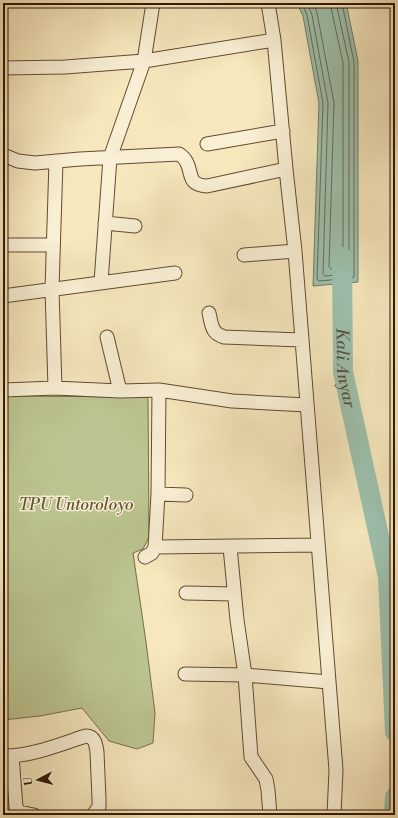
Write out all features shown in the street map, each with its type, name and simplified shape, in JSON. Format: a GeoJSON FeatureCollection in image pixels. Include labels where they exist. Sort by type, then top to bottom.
{"type":"FeatureCollection","features":[{"type":"Feature","properties":{"kind":"street"},"geometry":{"type":"LineString","coordinates":[[101,282],[110,158],[144,61],[154,3]]}},
{"type":"Feature","properties":{"kind":"street"},"geometry":{"type":"LineString","coordinates":[[268,3],[274,40],[295,251],[308,405],[336,770],[334,815]]}},
{"type":"Feature","properties":{"kind":"street"},"geometry":{"type":"LineString","coordinates":[[3,68],[66,67],[144,61],[274,40]]}},
{"type":"Feature","properties":{"kind":"street"},"geometry":{"type":"LineString","coordinates":[[207,144],[283,131]]}},
{"type":"Feature","properties":{"kind":"street"},"geometry":{"type":"LineString","coordinates":[[3,154],[18,161],[36,163],[80,159],[179,154],[189,164],[194,183],[202,186],[286,169]]}},
{"type":"Feature","properties":{"kind":"street"},"geometry":{"type":"LineString","coordinates":[[55,388],[52,289],[56,161]]}},
{"type":"Feature","properties":{"kind":"street"},"geometry":{"type":"LineString","coordinates":[[105,223],[135,226]]}},
{"type":"Feature","properties":{"kind":"street"},"geometry":{"type":"LineString","coordinates":[[3,245],[53,245]]}},
{"type":"Feature","properties":{"kind":"street"},"geometry":{"type":"LineString","coordinates":[[244,255],[295,251]]}},
{"type":"Feature","properties":{"kind":"street"},"geometry":{"type":"LineString","coordinates":[[3,296],[175,273]]}},
{"type":"Feature","properties":{"kind":"street"},"geometry":{"type":"LineString","coordinates":[[209,313],[214,331],[218,335],[224,337],[302,340]]}},
{"type":"Feature","properties":{"kind":"street"},"geometry":{"type":"LineString","coordinates":[[107,337],[120,390]]}},
{"type":"Feature","properties":{"kind":"street"},"geometry":{"type":"LineString","coordinates":[[3,390],[55,388],[159,390],[232,401],[308,405]]}},
{"type":"Feature","properties":{"kind":"street"},"geometry":{"type":"LineString","coordinates":[[145,557],[152,553],[155,547],[158,494],[159,390]]}},
{"type":"Feature","properties":{"kind":"street"},"geometry":{"type":"LineString","coordinates":[[158,494],[186,495]]}},
{"type":"Feature","properties":{"kind":"street"},"geometry":{"type":"LineString","coordinates":[[155,547],[318,545]]}},
{"type":"Feature","properties":{"kind":"street"},"geometry":{"type":"LineString","coordinates":[[230,547],[234,594],[245,675],[251,757],[266,779],[270,815]]}},
{"type":"Feature","properties":{"kind":"street"},"geometry":{"type":"LineString","coordinates":[[186,593],[234,594]]}},
{"type":"Feature","properties":{"kind":"street"},"geometry":{"type":"LineString","coordinates":[[185,674],[245,675],[329,682]]}},
{"type":"Feature","properties":{"kind":"street"},"geometry":{"type":"LineString","coordinates":[[34,815],[19,812],[16,807],[7,756],[26,754],[86,736],[90,736],[93,739],[97,752],[99,799],[98,807],[93,815]]}},
{"type":"Feature","properties":{"kind":"green space","name":"TPU Untoroloyo"},"geometry":{"type":"Polygon","coordinates":[[[3,396],[148,397],[149,537],[143,549],[133,553],[155,713],[153,743],[137,749],[109,741],[82,708],[40,716],[3,720],[3,396]]]}},
{"type":"Feature","properties":{"kind":"water"},"geometry":{"type":"Polygon","coordinates":[[[297,3],[345,3],[347,7],[358,61],[358,282],[313,286],[319,103],[303,16],[297,3]]]}},
{"type":"Feature","properties":{"kind":"waterway","name":"Kali Anyar"},"geometry":{"type":"LineString","coordinates":[[342,257],[343,372],[388,577],[395,732]]}},
{"type":"Feature","properties":{"kind":"waterway","name":"Kali Anyar"},"geometry":{"type":"LineString","coordinates":[[394,815],[395,797]]}}]}
